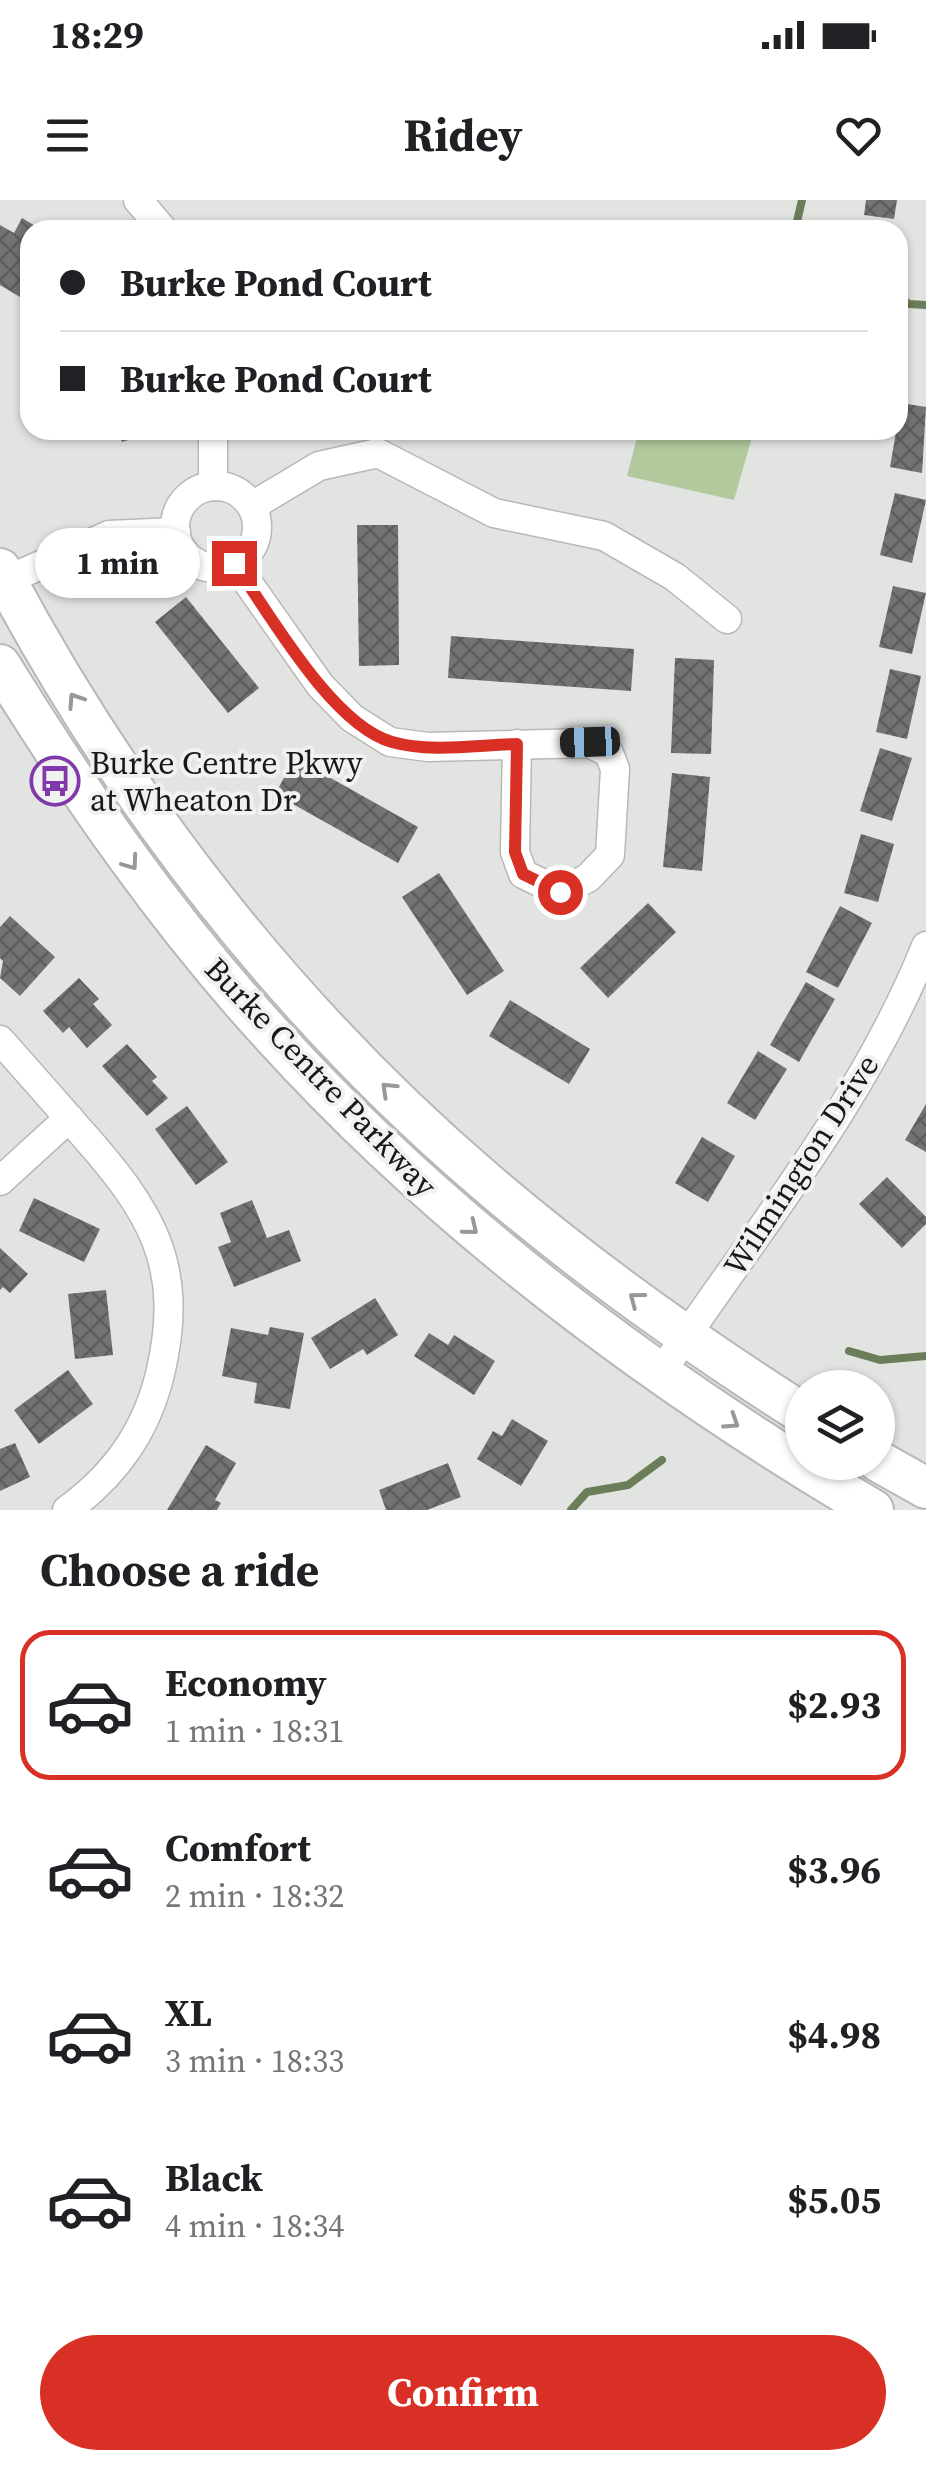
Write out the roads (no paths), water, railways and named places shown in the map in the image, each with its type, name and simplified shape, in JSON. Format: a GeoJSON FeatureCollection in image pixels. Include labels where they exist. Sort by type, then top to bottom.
{"type":"FeatureCollection","features":[{"type":"Feature","properties":{"kind":"main road","name":"Burke Centre Parkway"},"geometry":{"type":"LineString","coordinates":[[2,577],[59,676],[132,786],[294,992],[384,1087],[484,1180],[558,1241],[686,1336],[785,1403]]}},
{"type":"Feature","properties":{"kind":"main road","name":"Burke Centre Parkway"},"geometry":{"type":"LineString","coordinates":[[0,665],[61,764],[135,869],[272,1036],[395,1160],[461,1220],[660,1374],[873,1510]]}},
{"type":"Feature","properties":{"kind":"main road"},"geometry":{"type":"LineString","coordinates":[[895,1471],[926,1488]]}},
{"type":"Feature","properties":{"kind":"street"},"geometry":{"type":"LineString","coordinates":[[138,200],[155,220]]}},
{"type":"Feature","properties":{"kind":"street"},"geometry":{"type":"LineString","coordinates":[[212,486],[213,440]]}},
{"type":"Feature","properties":{"kind":"street"},"geometry":{"type":"LineString","coordinates":[[252,506],[320,466],[378,453],[494,513],[604,536],[675,577],[728,619]]}},
{"type":"Feature","properties":{"kind":"street"},"geometry":{"type":"LineString","coordinates":[[212,486],[235,490],[252,506],[258,528],[256,539],[251,549],[234,563],[209,567],[187,555],[176,532],[180,506],[188,496],[212,486]]}},
{"type":"Feature","properties":{"kind":"street"},"geometry":{"type":"LineString","coordinates":[[2,577],[109,534],[176,532]]}},
{"type":"Feature","properties":{"kind":"street"},"geometry":{"type":"LineString","coordinates":[[234,563],[320,686],[352,718],[390,742],[428,746],[590,742],[609,753],[615,769],[610,855],[588,878],[560,892],[523,874],[515,852],[517,744]]}},
{"type":"Feature","properties":{"kind":"street","name":"Wilmington Drive"},"geometry":{"type":"LineString","coordinates":[[660,1374],[804,1170],[866,1072],[905,998],[926,946]]}},
{"type":"Feature","properties":{"kind":"street"},"geometry":{"type":"LineString","coordinates":[[0,1040],[125,1182],[146,1214],[166,1272],[168,1342],[140,1430],[102,1482],[68,1510]]}},
{"type":"Feature","properties":{"kind":"street"},"geometry":{"type":"LineString","coordinates":[[0,1181],[69,1118]]}},
{"type":"Feature","properties":{"kind":"waterway"},"geometry":{"type":"LineString","coordinates":[[797,220],[802,200]]}},
{"type":"Feature","properties":{"kind":"waterway"},"geometry":{"type":"LineString","coordinates":[[908,303],[926,305]]}},
{"type":"Feature","properties":{"kind":"waterway"},"geometry":{"type":"LineString","coordinates":[[849,1351],[880,1360],[926,1356]]}},
{"type":"Feature","properties":{"kind":"waterway"},"geometry":{"type":"LineString","coordinates":[[571,1510],[587,1492],[628,1485],[662,1460]]}},
{"type":"Feature","properties":{"kind":"place","name":"Burke Centre Pkwy at Wheaton Dr"},"geometry":{"type":"Point","coordinates":[55,781]}}]}
